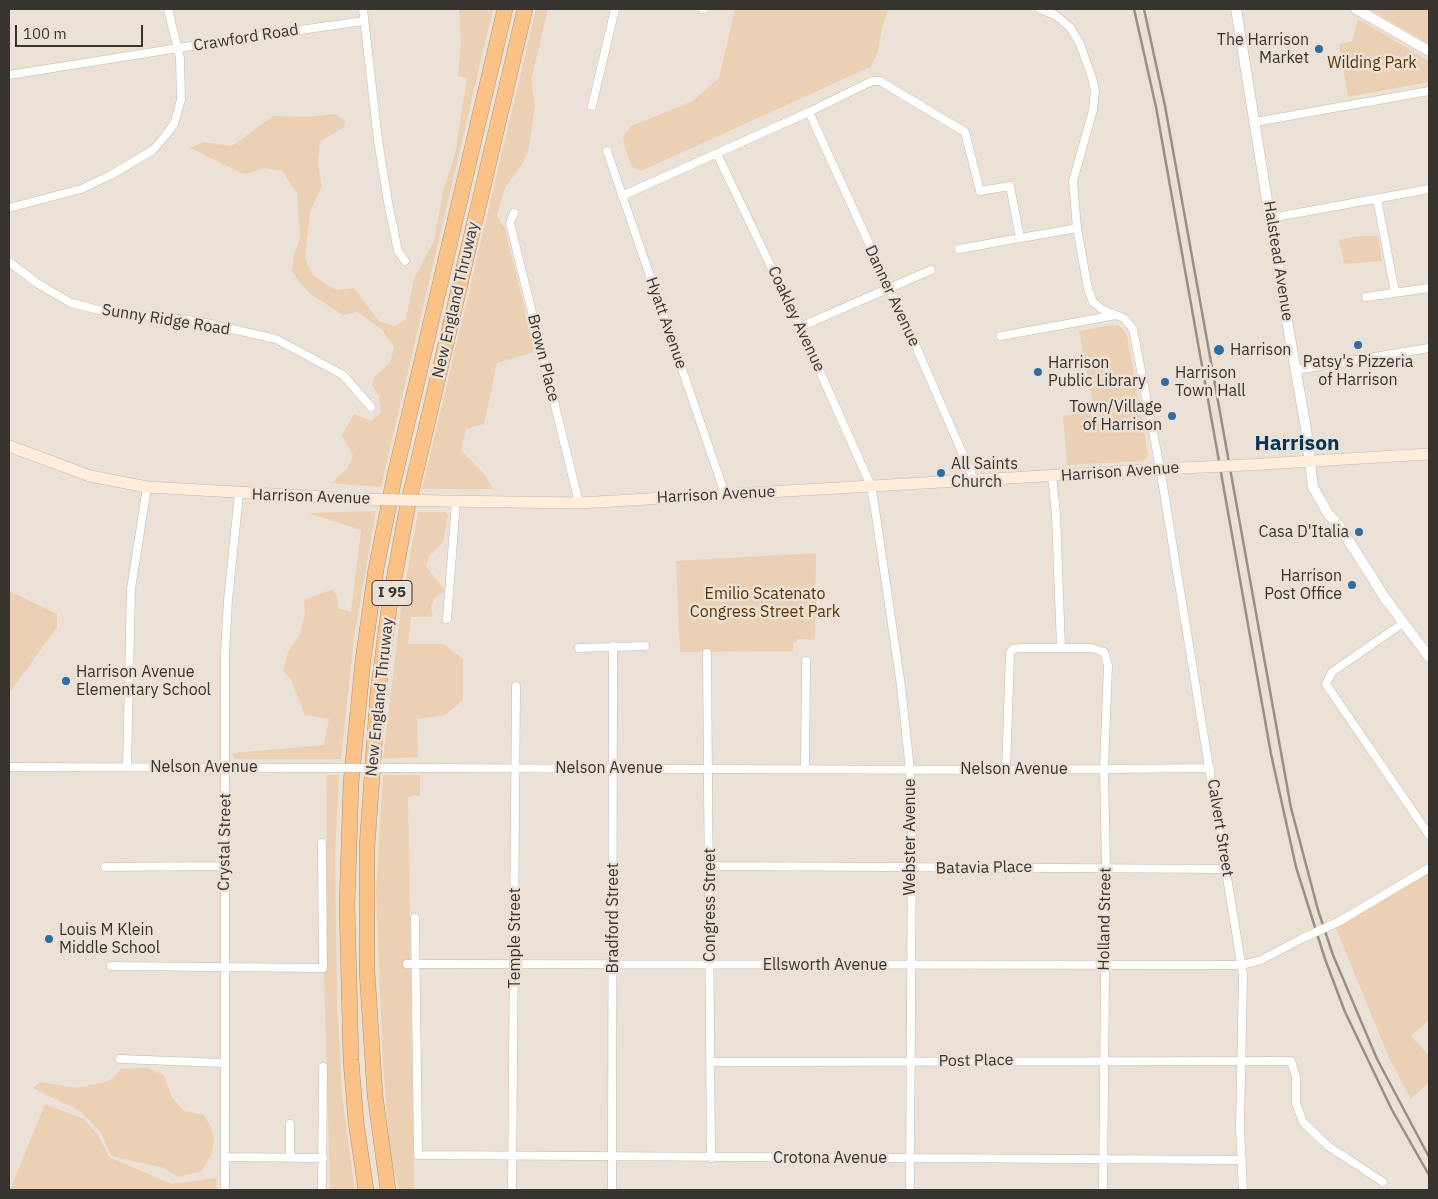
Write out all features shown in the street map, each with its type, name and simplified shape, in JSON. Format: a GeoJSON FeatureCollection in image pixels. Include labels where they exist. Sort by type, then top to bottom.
{"type":"FeatureCollection","features":[{"type":"Feature","properties":{"kind":"highway","name":"New England Thruway"},"geometry":{"type":"LineString","coordinates":[[366,1190],[356,1122],[351,1060],[346,906],[352,768],[363,660],[376,570],[396,471],[505,9]]}},
{"type":"Feature","properties":{"kind":"highway","name":"New England Thruway"},"geometry":{"type":"LineString","coordinates":[[388,1190],[375,1094],[366,932],[368,816],[380,677],[390,601],[407,509],[525,9]]}},
{"type":"Feature","properties":{"kind":"main road","name":"Harrison Avenue"},"geometry":{"type":"LineString","coordinates":[[9,446],[90,476],[147,488],[359,499],[579,503],[1160,468],[1310,462],[1429,454]]}},
{"type":"Feature","properties":{"kind":"street"},"geometry":{"type":"LineString","coordinates":[[9,208],[82,189],[129,166],[153,150],[174,124],[181,100],[177,49],[168,9]]}},
{"type":"Feature","properties":{"kind":"street"},"geometry":{"type":"LineString","coordinates":[[363,9],[378,140],[388,202],[398,251],[406,261]]}},
{"type":"Feature","properties":{"kind":"street"},"geometry":{"type":"LineString","coordinates":[[592,106],[615,9]]}},
{"type":"Feature","properties":{"kind":"street"},"geometry":{"type":"LineString","coordinates":[[1040,9],[1056,14],[1064,21],[1075,35],[1089,66],[1095,91],[1090,121],[1074,181],[1077,228],[1090,296],[1097,306],[1118,315]]}},
{"type":"Feature","properties":{"kind":"street","name":"Halstead Avenue"},"geometry":{"type":"LineString","coordinates":[[1236,9],[1296,370],[1313,487],[1327,512],[1340,527],[1403,623],[1429,657]]}},
{"type":"Feature","properties":{"kind":"street"},"geometry":{"type":"LineString","coordinates":[[1356,9],[1429,50]]}},
{"type":"Feature","properties":{"kind":"street","name":"Crawford Road"},"geometry":{"type":"LineString","coordinates":[[9,75],[364,21]]}},
{"type":"Feature","properties":{"kind":"street"},"geometry":{"type":"LineString","coordinates":[[622,196],[877,81],[965,132],[980,191],[1010,186],[1020,238]]}},
{"type":"Feature","properties":{"kind":"street"},"geometry":{"type":"LineString","coordinates":[[1255,122],[1429,91]]}},
{"type":"Feature","properties":{"kind":"street","name":"Danner Avenue"},"geometry":{"type":"LineString","coordinates":[[809,112],[974,480]]}},
{"type":"Feature","properties":{"kind":"street","name":"Hyatt Avenue"},"geometry":{"type":"LineString","coordinates":[[607,151],[725,494]]}},
{"type":"Feature","properties":{"kind":"street","name":"Coakley Avenue"},"geometry":{"type":"LineString","coordinates":[[717,154],[800,327],[871,486]]}},
{"type":"Feature","properties":{"kind":"street"},"geometry":{"type":"LineString","coordinates":[[1271,218],[1429,190]]}},
{"type":"Feature","properties":{"kind":"street"},"geometry":{"type":"LineString","coordinates":[[1377,199],[1396,292]]}},
{"type":"Feature","properties":{"kind":"street","name":"Brown Place"},"geometry":{"type":"LineString","coordinates":[[514,213],[510,223],[579,503]]}},
{"type":"Feature","properties":{"kind":"street"},"geometry":{"type":"LineString","coordinates":[[959,249],[1077,228]]}},
{"type":"Feature","properties":{"kind":"street","name":"Sunny Ridge Road"},"geometry":{"type":"LineString","coordinates":[[9,262],[37,283],[71,303],[104,311],[196,321],[276,339],[343,375],[372,407]]}},
{"type":"Feature","properties":{"kind":"street"},"geometry":{"type":"LineString","coordinates":[[800,327],[931,270]]}},
{"type":"Feature","properties":{"kind":"street"},"geometry":{"type":"LineString","coordinates":[[1366,297],[1429,288]]}},
{"type":"Feature","properties":{"kind":"street"},"geometry":{"type":"LineString","coordinates":[[1001,336],[1118,315]]}},
{"type":"Feature","properties":{"kind":"street","name":"Calvert Street"},"geometry":{"type":"LineString","coordinates":[[1118,315],[1129,322],[1133,329],[1160,468],[1242,965],[1243,1190]]}},
{"type":"Feature","properties":{"kind":"street"},"geometry":{"type":"LineString","coordinates":[[1296,370],[1429,348]]}},
{"type":"Feature","properties":{"kind":"street"},"geometry":{"type":"LineString","coordinates":[[1006,770],[1010,653],[1013,649],[1061,648],[1056,514],[1052,476]]}},
{"type":"Feature","properties":{"kind":"street","name":"Webster Avenue"},"geometry":{"type":"LineString","coordinates":[[871,486],[901,686],[910,770],[910,1190]]}},
{"type":"Feature","properties":{"kind":"street"},"geometry":{"type":"LineString","coordinates":[[127,767],[131,589],[147,488]]}},
{"type":"Feature","properties":{"kind":"street","name":"Crystal Street"},"geometry":{"type":"LineString","coordinates":[[225,1190],[224,866],[227,618],[240,494]]}},
{"type":"Feature","properties":{"kind":"street"},"geometry":{"type":"LineString","coordinates":[[447,620],[456,502]]}},
{"type":"Feature","properties":{"kind":"street"},"geometry":{"type":"LineString","coordinates":[[1403,623],[1332,672],[1326,684],[1329,692],[1384,767],[1429,835]]}},
{"type":"Feature","properties":{"kind":"street","name":"Bradford Street"},"geometry":{"type":"LineString","coordinates":[[612,1190],[613,646]]}},
{"type":"Feature","properties":{"kind":"street"},"geometry":{"type":"LineString","coordinates":[[579,648],[645,646]]}},
{"type":"Feature","properties":{"kind":"street","name":"Holland Street"},"geometry":{"type":"LineString","coordinates":[[1061,648],[1092,648],[1101,651],[1107,656],[1108,665],[1104,768],[1106,868],[1103,1190]]}},
{"type":"Feature","properties":{"kind":"street","name":"Congress Street"},"geometry":{"type":"LineString","coordinates":[[707,653],[711,1158]]}},
{"type":"Feature","properties":{"kind":"street"},"geometry":{"type":"LineString","coordinates":[[805,769],[806,661]]}},
{"type":"Feature","properties":{"kind":"street","name":"Temple Street"},"geometry":{"type":"LineString","coordinates":[[512,1190],[516,964],[516,686]]}},
{"type":"Feature","properties":{"kind":"street","name":"Nelson Avenue"},"geometry":{"type":"LineString","coordinates":[[9,768],[515,767],[1006,770],[1210,768]]}},
{"type":"Feature","properties":{"kind":"street"},"geometry":{"type":"LineString","coordinates":[[111,966],[323,968],[322,843]]}},
{"type":"Feature","properties":{"kind":"street"},"geometry":{"type":"LineString","coordinates":[[105,867],[224,866]]}},
{"type":"Feature","properties":{"kind":"street","name":"Batavia Place"},"geometry":{"type":"LineString","coordinates":[[710,866],[911,869],[1227,869]]}},
{"type":"Feature","properties":{"kind":"street","name":"Ellsworth Avenue"},"geometry":{"type":"LineString","coordinates":[[412,964],[1242,965],[1261,960],[1340,921],[1429,868]]}},
{"type":"Feature","properties":{"kind":"street"},"geometry":{"type":"LineString","coordinates":[[412,964],[415,918]]}},
{"type":"Feature","properties":{"kind":"street","name":"Crotona Avenue"},"geometry":{"type":"LineString","coordinates":[[412,964],[418,1155],[1242,1160]]}},
{"type":"Feature","properties":{"kind":"street"},"geometry":{"type":"LineString","coordinates":[[120,1059],[225,1063]]}},
{"type":"Feature","properties":{"kind":"street","name":"Post Place"},"geometry":{"type":"LineString","coordinates":[[710,1062],[1103,1061],[1241,1063],[1291,1061],[1296,1076],[1296,1102],[1303,1122],[1328,1146],[1383,1182]]}},
{"type":"Feature","properties":{"kind":"street"},"geometry":{"type":"LineString","coordinates":[[322,1190],[323,1067]]}},
{"type":"Feature","properties":{"kind":"street"},"geometry":{"type":"LineString","coordinates":[[290,1124],[290,1156]]}},
{"type":"Feature","properties":{"kind":"street"},"geometry":{"type":"LineString","coordinates":[[226,1157],[290,1156],[323,1158]]}},
{"type":"Feature","properties":{"kind":"green space"},"geometry":{"type":"Polygon","coordinates":[[[459,9],[493,9],[381,487],[331,483],[347,469],[353,455],[342,435],[354,414],[371,421],[381,412],[379,396],[372,385],[375,376],[390,363],[394,347],[382,330],[358,312],[343,315],[309,293],[292,272],[294,254],[300,239],[297,193],[282,171],[264,168],[247,174],[241,173],[190,148],[204,142],[232,146],[273,116],[306,117],[334,114],[345,120],[344,127],[320,142],[318,164],[322,186],[310,212],[305,257],[312,274],[337,290],[354,288],[379,321],[395,326],[406,319],[414,278],[434,241],[443,192],[455,154],[467,78],[458,76],[461,44],[459,9]]]}},
{"type":"Feature","properties":{"kind":"green space"},"geometry":{"type":"Polygon","coordinates":[[[536,9],[548,9],[531,80],[535,105],[529,149],[522,164],[505,188],[497,216],[505,229],[535,352],[497,363],[484,424],[466,429],[461,450],[485,475],[493,489],[422,489],[536,9]]]}},
{"type":"Feature","properties":{"kind":"green space"},"geometry":{"type":"Polygon","coordinates":[[[735,9],[887,9],[888,11],[882,27],[878,52],[870,67],[641,171],[632,167],[625,149],[623,136],[631,126],[693,101],[719,78],[735,9]]]}},
{"type":"Feature","properties":{"kind":"green space"},"geometry":{"type":"Polygon","coordinates":[[[1369,9],[1429,9],[1429,44],[1390,21],[1369,9]]]}},
{"type":"Feature","properties":{"kind":"green space","name":"Wilding Park"},"geometry":{"type":"Polygon","coordinates":[[[1358,19],[1429,61],[1429,82],[1348,97],[1339,44],[1352,41],[1358,19]]]}},
{"type":"Feature","properties":{"kind":"green space"},"geometry":{"type":"Polygon","coordinates":[[[1360,236],[1378,236],[1382,261],[1344,264],[1339,240],[1360,236]]]}},
{"type":"Feature","properties":{"kind":"green space"},"geometry":{"type":"Polygon","coordinates":[[[1112,325],[1120,326],[1127,335],[1148,456],[1143,461],[1067,465],[1063,416],[1094,409],[1079,331],[1112,325]]]}},
{"type":"Feature","properties":{"kind":"green space"},"geometry":{"type":"Polygon","coordinates":[[[376,511],[354,638],[341,759],[234,759],[232,753],[324,745],[329,719],[305,715],[291,680],[283,671],[288,652],[299,636],[305,614],[304,600],[333,589],[337,597],[338,608],[351,612],[361,530],[308,513],[376,511]]]}},
{"type":"Feature","properties":{"kind":"green space"},"geometry":{"type":"Polygon","coordinates":[[[418,512],[446,512],[448,516],[443,542],[429,557],[426,566],[445,591],[434,599],[431,607],[433,617],[411,617],[408,644],[444,644],[463,659],[463,700],[445,715],[417,719],[418,757],[383,759],[401,607],[418,512]]]}},
{"type":"Feature","properties":{"kind":"green space","name":"Emilio Scatenato Congress Street Park"},"geometry":{"type":"Polygon","coordinates":[[[816,553],[815,640],[798,639],[793,644],[793,651],[680,652],[676,561],[816,553]]]}},
{"type":"Feature","properties":{"kind":"green space"},"geometry":{"type":"Polygon","coordinates":[[[9,591],[57,614],[57,627],[11,691],[9,690],[9,591]]]}},
{"type":"Feature","properties":{"kind":"green space"},"geometry":{"type":"Polygon","coordinates":[[[327,775],[339,775],[335,854],[337,1001],[342,1096],[355,1190],[330,1190],[324,972],[326,967],[327,775]]]}},
{"type":"Feature","properties":{"kind":"green space"},"geometry":{"type":"Polygon","coordinates":[[[383,775],[420,775],[420,796],[414,795],[408,798],[414,1190],[399,1190],[391,1161],[383,1065],[376,893],[383,775]]]}},
{"type":"Feature","properties":{"kind":"green space"},"geometry":{"type":"Polygon","coordinates":[[[1429,872],[1429,1020],[1411,1036],[1429,1056],[1429,1082],[1411,1099],[1389,1058],[1335,926],[1429,872]]]}},
{"type":"Feature","properties":{"kind":"green space"},"geometry":{"type":"Polygon","coordinates":[[[148,1068],[164,1075],[172,1097],[184,1111],[204,1115],[211,1127],[214,1138],[212,1153],[202,1171],[178,1177],[164,1168],[111,1156],[101,1132],[80,1111],[33,1088],[40,1082],[77,1088],[109,1081],[121,1069],[148,1068]]]}},
{"type":"Feature","properties":{"kind":"green space"},"geometry":{"type":"Polygon","coordinates":[[[45,1104],[83,1119],[98,1135],[109,1157],[172,1184],[217,1178],[216,1190],[10,1190],[45,1104]]]}},
{"type":"Feature","properties":{"kind":"railway"},"geometry":{"type":"LineString","coordinates":[[1134,9],[1156,107],[1271,754],[1296,867],[1325,959],[1345,1012],[1392,1110],[1429,1175]]}},
{"type":"Feature","properties":{"kind":"railway"},"geometry":{"type":"LineString","coordinates":[[1144,9],[1165,106],[1291,808],[1318,910],[1333,955],[1377,1059],[1429,1157]]}},
{"type":"Feature","properties":{"kind":"place","name":"The Harrison Market"},"geometry":{"type":"Point","coordinates":[1319,49]}},
{"type":"Feature","properties":{"kind":"place","name":"Patsy's Pizzeria of Harrison"},"geometry":{"type":"Point","coordinates":[1358,345]}},
{"type":"Feature","properties":{"kind":"place","name":"Harrison"},"geometry":{"type":"Point","coordinates":[1219,350]}},
{"type":"Feature","properties":{"kind":"place","name":"Harrison Public Library"},"geometry":{"type":"Point","coordinates":[1038,372]}},
{"type":"Feature","properties":{"kind":"place","name":"Harrison Town Hall"},"geometry":{"type":"Point","coordinates":[1165,382]}},
{"type":"Feature","properties":{"kind":"place","name":"Town/Village of Harrison"},"geometry":{"type":"Point","coordinates":[1172,416]}},
{"type":"Feature","properties":{"kind":"place","name":"All Saints Church"},"geometry":{"type":"Point","coordinates":[941,473]}},
{"type":"Feature","properties":{"kind":"place","name":"Casa D'Italia"},"geometry":{"type":"Point","coordinates":[1359,532]}},
{"type":"Feature","properties":{"kind":"place","name":"Harrison Post Office"},"geometry":{"type":"Point","coordinates":[1352,585]}},
{"type":"Feature","properties":{"kind":"place","name":"Harrison Avenue Elementary School"},"geometry":{"type":"Point","coordinates":[66,681]}},
{"type":"Feature","properties":{"kind":"place","name":"Louis M Klein Middle School"},"geometry":{"type":"Point","coordinates":[49,939]}},
{"type":"Feature","properties":{"kind":"district","name":"Harrison"},"geometry":{"type":"Point","coordinates":[1297,444]}}]}
